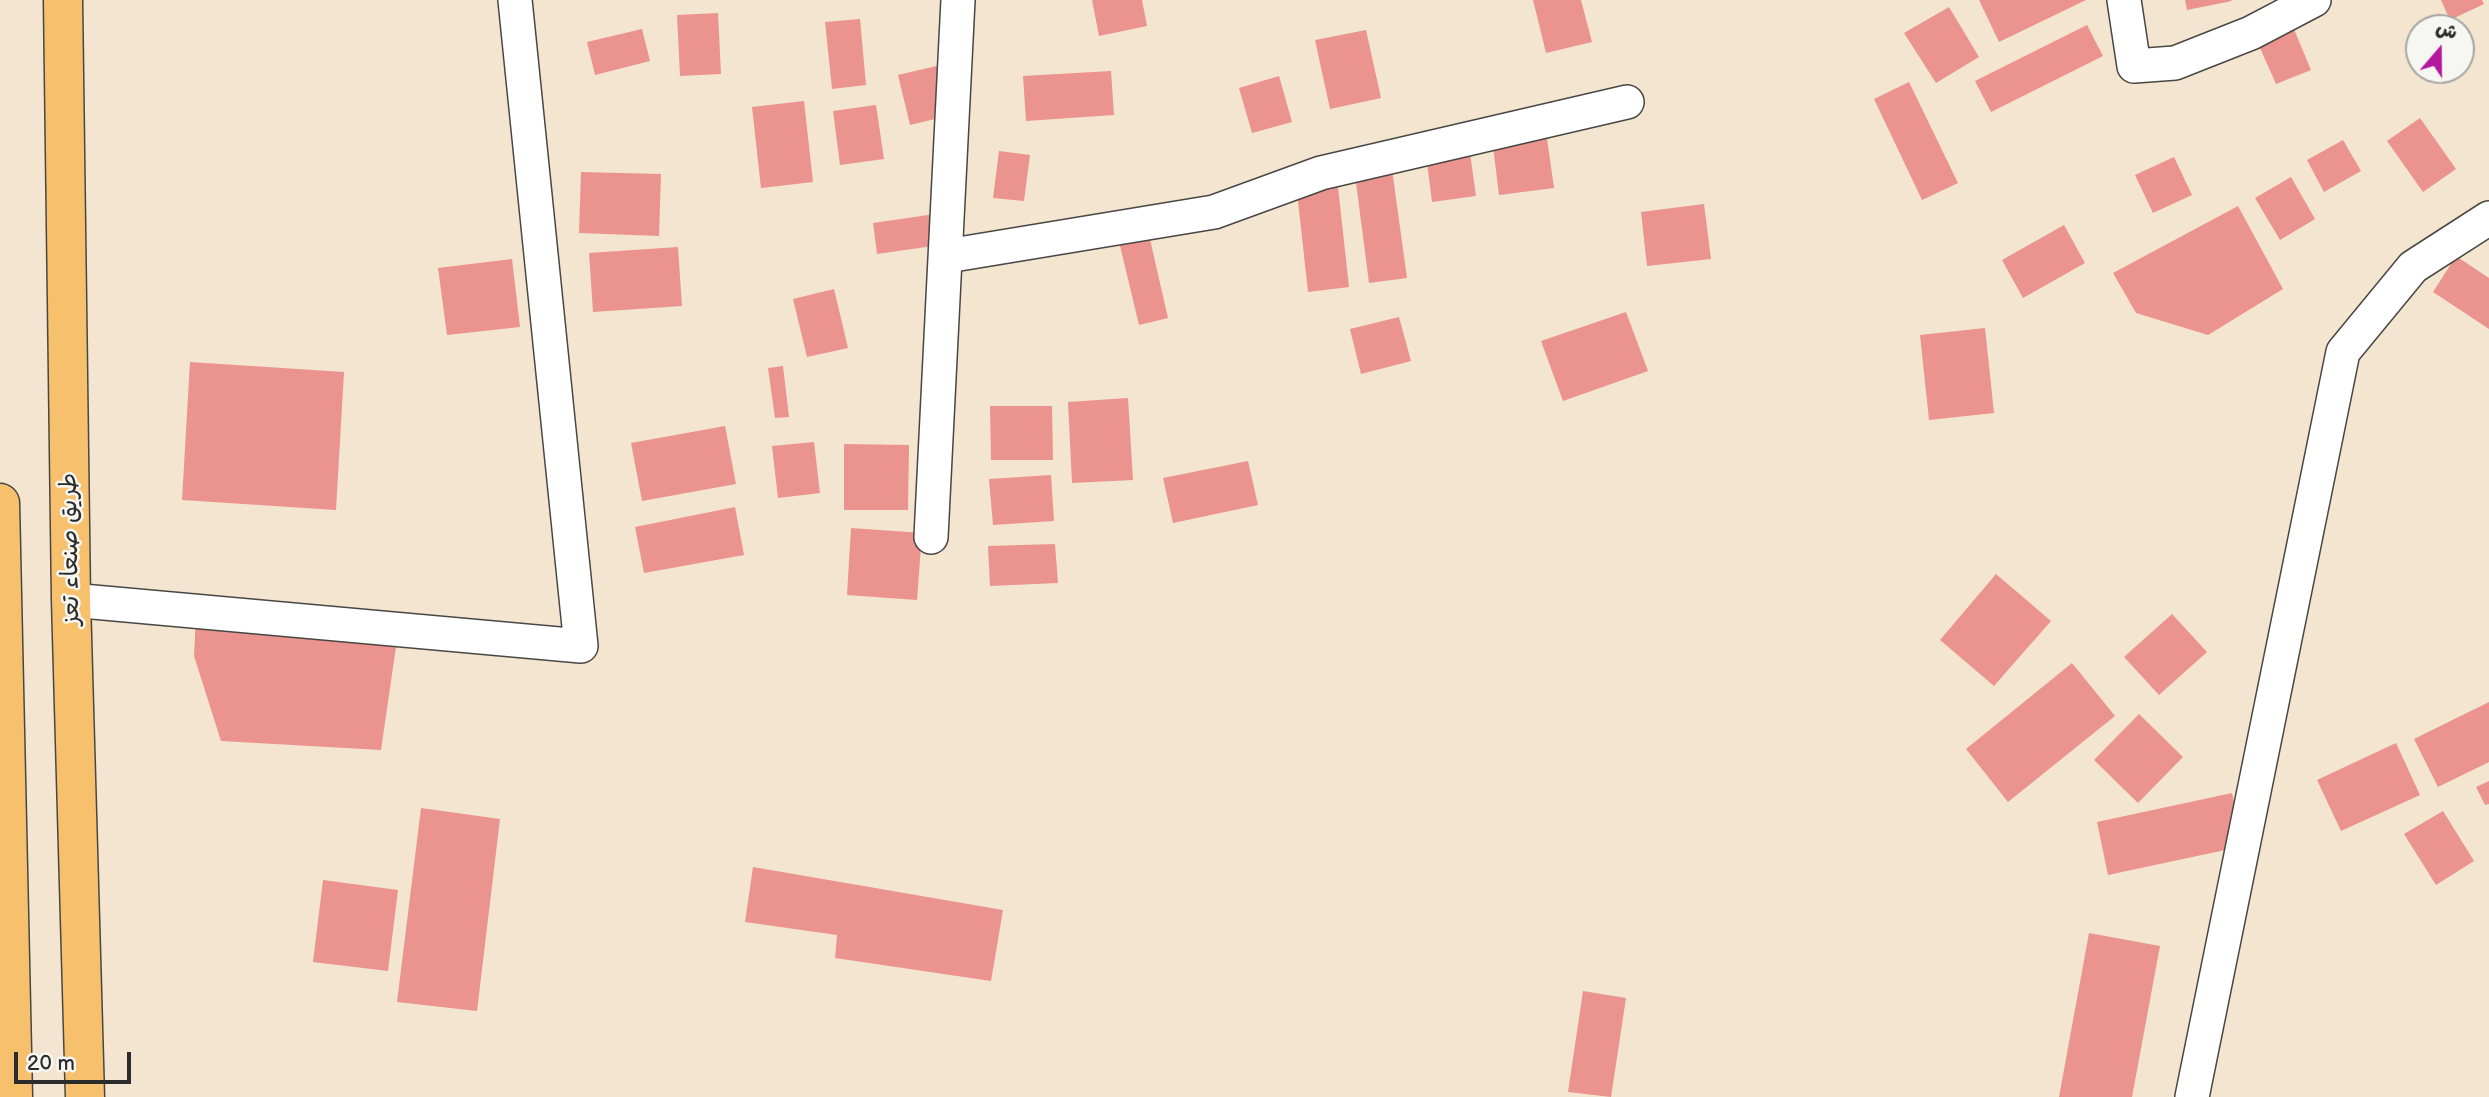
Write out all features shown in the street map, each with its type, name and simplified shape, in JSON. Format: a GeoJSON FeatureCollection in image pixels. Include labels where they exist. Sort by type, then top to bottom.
{"type":"FeatureCollection","features":[{"type":"Feature","properties":{"kind":"highway","name":"طريق صنعاء تعز"},"geometry":{"type":"LineString","coordinates":[[62,0],[71,600],[85,1097]]}},
{"type":"Feature","properties":{"kind":"highway"},"geometry":{"type":"LineString","coordinates":[[0,503],[13,1097]]}},
{"type":"Feature","properties":{"kind":"street"},"geometry":{"type":"LineString","coordinates":[[71,600],[582,646],[515,0]]}},
{"type":"Feature","properties":{"kind":"street"},"geometry":{"type":"LineString","coordinates":[[931,537],[958,0]]}},
{"type":"Feature","properties":{"kind":"street"},"geometry":{"type":"LineString","coordinates":[[2124,0],[2134,66],[2175,63],[2251,33],[2314,0]]}},
{"type":"Feature","properties":{"kind":"street"},"geometry":{"type":"LineString","coordinates":[[947,257],[1213,212],[1321,173],[1627,102]]}},
{"type":"Feature","properties":{"kind":"street"},"geometry":{"type":"LineString","coordinates":[[2192,1097],[2343,352],[2413,267],[2489,218]]}},
{"type":"Feature","properties":{"kind":"building"},"geometry":{"type":"Polygon","coordinates":[[[1092,0],[1142,0],[1147,26],[1099,36],[1092,0]]]}},
{"type":"Feature","properties":{"kind":"building"},"geometry":{"type":"Polygon","coordinates":[[[1533,0],[1581,0],[1592,42],[1546,53],[1533,0]]]}},
{"type":"Feature","properties":{"kind":"building"},"geometry":{"type":"Polygon","coordinates":[[[1979,0],[2086,0],[1999,42],[1979,0]]]}},
{"type":"Feature","properties":{"kind":"building"},"geometry":{"type":"Polygon","coordinates":[[[2185,0],[2231,0],[2232,1],[2187,10],[2185,0]]]}},
{"type":"Feature","properties":{"kind":"building"},"geometry":{"type":"Polygon","coordinates":[[[2441,0],[2482,0],[2484,4],[2463,14],[2447,14],[2441,0]]]}},
{"type":"Feature","properties":{"kind":"building"},"geometry":{"type":"Polygon","coordinates":[[[1949,7],[1979,57],[1936,83],[1904,33],[1949,7]]]}},
{"type":"Feature","properties":{"kind":"building"},"geometry":{"type":"Polygon","coordinates":[[[718,13],[721,74],[680,76],[677,15],[718,13]]]}},
{"type":"Feature","properties":{"kind":"building"},"geometry":{"type":"Polygon","coordinates":[[[2288,15],[2311,70],[2276,84],[2252,30],[2288,15]]]}},
{"type":"Feature","properties":{"kind":"building"},"geometry":{"type":"Polygon","coordinates":[[[860,19],[866,85],[832,89],[825,22],[860,19]]]}},
{"type":"Feature","properties":{"kind":"building"},"geometry":{"type":"Polygon","coordinates":[[[2087,25],[2103,56],[1991,112],[1975,81],[2087,25]]]}},
{"type":"Feature","properties":{"kind":"building"},"geometry":{"type":"Polygon","coordinates":[[[642,29],[650,61],[595,75],[587,42],[642,29]]]}},
{"type":"Feature","properties":{"kind":"building"},"geometry":{"type":"Polygon","coordinates":[[[1366,30],[1381,98],[1330,109],[1315,40],[1366,30]]]}},
{"type":"Feature","properties":{"kind":"building"},"geometry":{"type":"Polygon","coordinates":[[[949,63],[960,113],[910,125],[898,75],[949,63]]]}},
{"type":"Feature","properties":{"kind":"building"},"geometry":{"type":"Polygon","coordinates":[[[1111,71],[1114,115],[1026,121],[1023,76],[1111,71]]]}},
{"type":"Feature","properties":{"kind":"building"},"geometry":{"type":"Polygon","coordinates":[[[1279,76],[1292,122],[1252,133],[1239,88],[1279,76]]]}},
{"type":"Feature","properties":{"kind":"building"},"geometry":{"type":"Polygon","coordinates":[[[1909,82],[1958,183],[1922,200],[1874,99],[1909,82]]]}},
{"type":"Feature","properties":{"kind":"building"},"geometry":{"type":"Polygon","coordinates":[[[804,101],[813,182],[761,188],[752,107],[804,101]]]}},
{"type":"Feature","properties":{"kind":"building"},"geometry":{"type":"Polygon","coordinates":[[[876,105],[884,159],[840,165],[833,111],[876,105]]]}},
{"type":"Feature","properties":{"kind":"building"},"geometry":{"type":"Polygon","coordinates":[[[2420,118],[2456,169],[2423,192],[2387,141],[2420,118]]]}},
{"type":"Feature","properties":{"kind":"building"},"geometry":{"type":"Polygon","coordinates":[[[1545,124],[1554,188],[1499,195],[1491,130],[1545,124]]]}},
{"type":"Feature","properties":{"kind":"building"},"geometry":{"type":"Polygon","coordinates":[[[1466,125],[1476,196],[1432,202],[1423,131],[1466,125]]]}},
{"type":"Feature","properties":{"kind":"building"},"geometry":{"type":"Polygon","coordinates":[[[2343,140],[2361,171],[2324,192],[2307,160],[2343,140]]]}},
{"type":"Feature","properties":{"kind":"building"},"geometry":{"type":"Polygon","coordinates":[[[999,151],[1030,155],[1024,201],[993,198],[999,151]]]}},
{"type":"Feature","properties":{"kind":"building"},"geometry":{"type":"Polygon","coordinates":[[[2174,157],[2192,195],[2153,213],[2135,175],[2174,157]]]}},
{"type":"Feature","properties":{"kind":"building"},"geometry":{"type":"Polygon","coordinates":[[[1391,162],[1407,278],[1369,283],[1354,167],[1391,162]]]}},
{"type":"Feature","properties":{"kind":"building"},"geometry":{"type":"Polygon","coordinates":[[[581,172],[661,174],[659,236],[579,233],[581,172]]]}},
{"type":"Feature","properties":{"kind":"building"},"geometry":{"type":"Polygon","coordinates":[[[2291,177],[2315,219],[2280,240],[2255,198],[2291,177]]]}},
{"type":"Feature","properties":{"kind":"building"},"geometry":{"type":"Polygon","coordinates":[[[1337,178],[1349,287],[1308,292],[1296,183],[1337,178]]]}},
{"type":"Feature","properties":{"kind":"building"},"geometry":{"type":"Polygon","coordinates":[[[1704,204],[1711,259],[1647,266],[1641,212],[1704,204]]]}},
{"type":"Feature","properties":{"kind":"building"},"geometry":{"type":"Polygon","coordinates":[[[2238,206],[2283,289],[2208,335],[2136,313],[2113,273],[2238,206]]]}},
{"type":"Feature","properties":{"kind":"building"},"geometry":{"type":"Polygon","coordinates":[[[935,214],[940,245],[877,254],[873,223],[935,214]]]}},
{"type":"Feature","properties":{"kind":"building"},"geometry":{"type":"Polygon","coordinates":[[[1146,222],[1168,318],[1139,325],[1116,229],[1146,222]]]}},
{"type":"Feature","properties":{"kind":"building"},"geometry":{"type":"Polygon","coordinates":[[[2064,225],[2085,263],[2023,298],[2002,260],[2064,225]]]}},
{"type":"Feature","properties":{"kind":"building"},"geometry":{"type":"Polygon","coordinates":[[[678,247],[682,306],[593,312],[589,253],[678,247]]]}},
{"type":"Feature","properties":{"kind":"building"},"geometry":{"type":"Polygon","coordinates":[[[2456,256],[2489,278],[2489,329],[2433,292],[2456,256]]]}},
{"type":"Feature","properties":{"kind":"building"},"geometry":{"type":"Polygon","coordinates":[[[512,259],[520,327],[447,335],[438,268],[512,259]]]}},
{"type":"Feature","properties":{"kind":"building"},"geometry":{"type":"Polygon","coordinates":[[[834,289],[848,348],[807,357],[793,299],[834,289]]]}},
{"type":"Feature","properties":{"kind":"building"},"geometry":{"type":"Polygon","coordinates":[[[1626,312],[1648,371],[1563,401],[1541,341],[1626,312]]]}},
{"type":"Feature","properties":{"kind":"building"},"geometry":{"type":"Polygon","coordinates":[[[1399,317],[1411,361],[1361,374],[1350,329],[1399,317]]]}},
{"type":"Feature","properties":{"kind":"building"},"geometry":{"type":"Polygon","coordinates":[[[1985,328],[1994,413],[1929,420],[1920,335],[1985,328]]]}},
{"type":"Feature","properties":{"kind":"building"},"geometry":{"type":"Polygon","coordinates":[[[190,362],[344,372],[336,510],[182,500],[190,362]]]}},
{"type":"Feature","properties":{"kind":"building"},"geometry":{"type":"Polygon","coordinates":[[[783,366],[789,417],[775,418],[768,368],[783,366]]]}},
{"type":"Feature","properties":{"kind":"building"},"geometry":{"type":"Polygon","coordinates":[[[1128,398],[1133,480],[1072,483],[1068,402],[1128,398]]]}},
{"type":"Feature","properties":{"kind":"building"},"geometry":{"type":"Polygon","coordinates":[[[990,406],[1052,406],[1053,460],[991,460],[990,406]]]}},
{"type":"Feature","properties":{"kind":"building"},"geometry":{"type":"Polygon","coordinates":[[[725,426],[736,484],[642,501],[631,443],[725,426]]]}},
{"type":"Feature","properties":{"kind":"building"},"geometry":{"type":"Polygon","coordinates":[[[814,442],[820,493],[778,498],[772,446],[814,442]]]}},
{"type":"Feature","properties":{"kind":"building"},"geometry":{"type":"Polygon","coordinates":[[[844,444],[909,445],[908,510],[844,510],[844,444]]]}},
{"type":"Feature","properties":{"kind":"building"},"geometry":{"type":"Polygon","coordinates":[[[1248,461],[1258,505],[1173,523],[1163,478],[1248,461]]]}},
{"type":"Feature","properties":{"kind":"building"},"geometry":{"type":"Polygon","coordinates":[[[1051,475],[1054,521],[993,525],[989,479],[1051,475]]]}},
{"type":"Feature","properties":{"kind":"building"},"geometry":{"type":"Polygon","coordinates":[[[735,507],[744,555],[644,573],[635,527],[735,507]]]}},
{"type":"Feature","properties":{"kind":"building"},"geometry":{"type":"Polygon","coordinates":[[[851,528],[922,533],[917,600],[847,595],[851,528]]]}},
{"type":"Feature","properties":{"kind":"building"},"geometry":{"type":"Polygon","coordinates":[[[1055,544],[1058,583],[990,586],[988,546],[1055,544]]]}},
{"type":"Feature","properties":{"kind":"building"},"geometry":{"type":"Polygon","coordinates":[[[1996,574],[2051,621],[1994,686],[1940,640],[1996,574]]]}},
{"type":"Feature","properties":{"kind":"building"},"geometry":{"type":"Polygon","coordinates":[[[197,595],[399,626],[381,750],[221,741],[194,656],[197,595]]]}},
{"type":"Feature","properties":{"kind":"building"},"geometry":{"type":"Polygon","coordinates":[[[2172,614],[2207,652],[2159,695],[2124,657],[2172,614]]]}},
{"type":"Feature","properties":{"kind":"building"},"geometry":{"type":"Polygon","coordinates":[[[2072,663],[2115,716],[2008,802],[1966,749],[2072,663]]]}},
{"type":"Feature","properties":{"kind":"building"},"geometry":{"type":"Polygon","coordinates":[[[2489,702],[2489,762],[2438,787],[2414,739],[2489,702]]]}},
{"type":"Feature","properties":{"kind":"building"},"geometry":{"type":"Polygon","coordinates":[[[2139,714],[2183,757],[2138,803],[2094,760],[2139,714]]]}},
{"type":"Feature","properties":{"kind":"building"},"geometry":{"type":"Polygon","coordinates":[[[2396,743],[2420,795],[2341,831],[2317,780],[2396,743]]]}},
{"type":"Feature","properties":{"kind":"building"},"geometry":{"type":"Polygon","coordinates":[[[2489,781],[2489,804],[2485,805],[2476,787],[2489,781]]]}},
{"type":"Feature","properties":{"kind":"building"},"geometry":{"type":"Polygon","coordinates":[[[2232,793],[2244,846],[2108,875],[2097,822],[2232,793]]]}},
{"type":"Feature","properties":{"kind":"building"},"geometry":{"type":"Polygon","coordinates":[[[421,808],[500,819],[477,1011],[397,1002],[421,808]]]}},
{"type":"Feature","properties":{"kind":"building"},"geometry":{"type":"Polygon","coordinates":[[[2443,811],[2474,861],[2436,885],[2404,834],[2443,811]]]}},
{"type":"Feature","properties":{"kind":"building"},"geometry":{"type":"Polygon","coordinates":[[[753,867],[1003,910],[991,981],[835,958],[837,935],[745,922],[753,867]]]}},
{"type":"Feature","properties":{"kind":"building"},"geometry":{"type":"Polygon","coordinates":[[[323,880],[398,890],[388,971],[313,962],[323,880]]]}},
{"type":"Feature","properties":{"kind":"building"},"geometry":{"type":"Polygon","coordinates":[[[2089,933],[2160,946],[2132,1097],[2059,1097],[2089,933]]]}},
{"type":"Feature","properties":{"kind":"building"},"geometry":{"type":"Polygon","coordinates":[[[1583,991],[1626,998],[1611,1097],[1568,1092],[1583,991]]]}}]}
